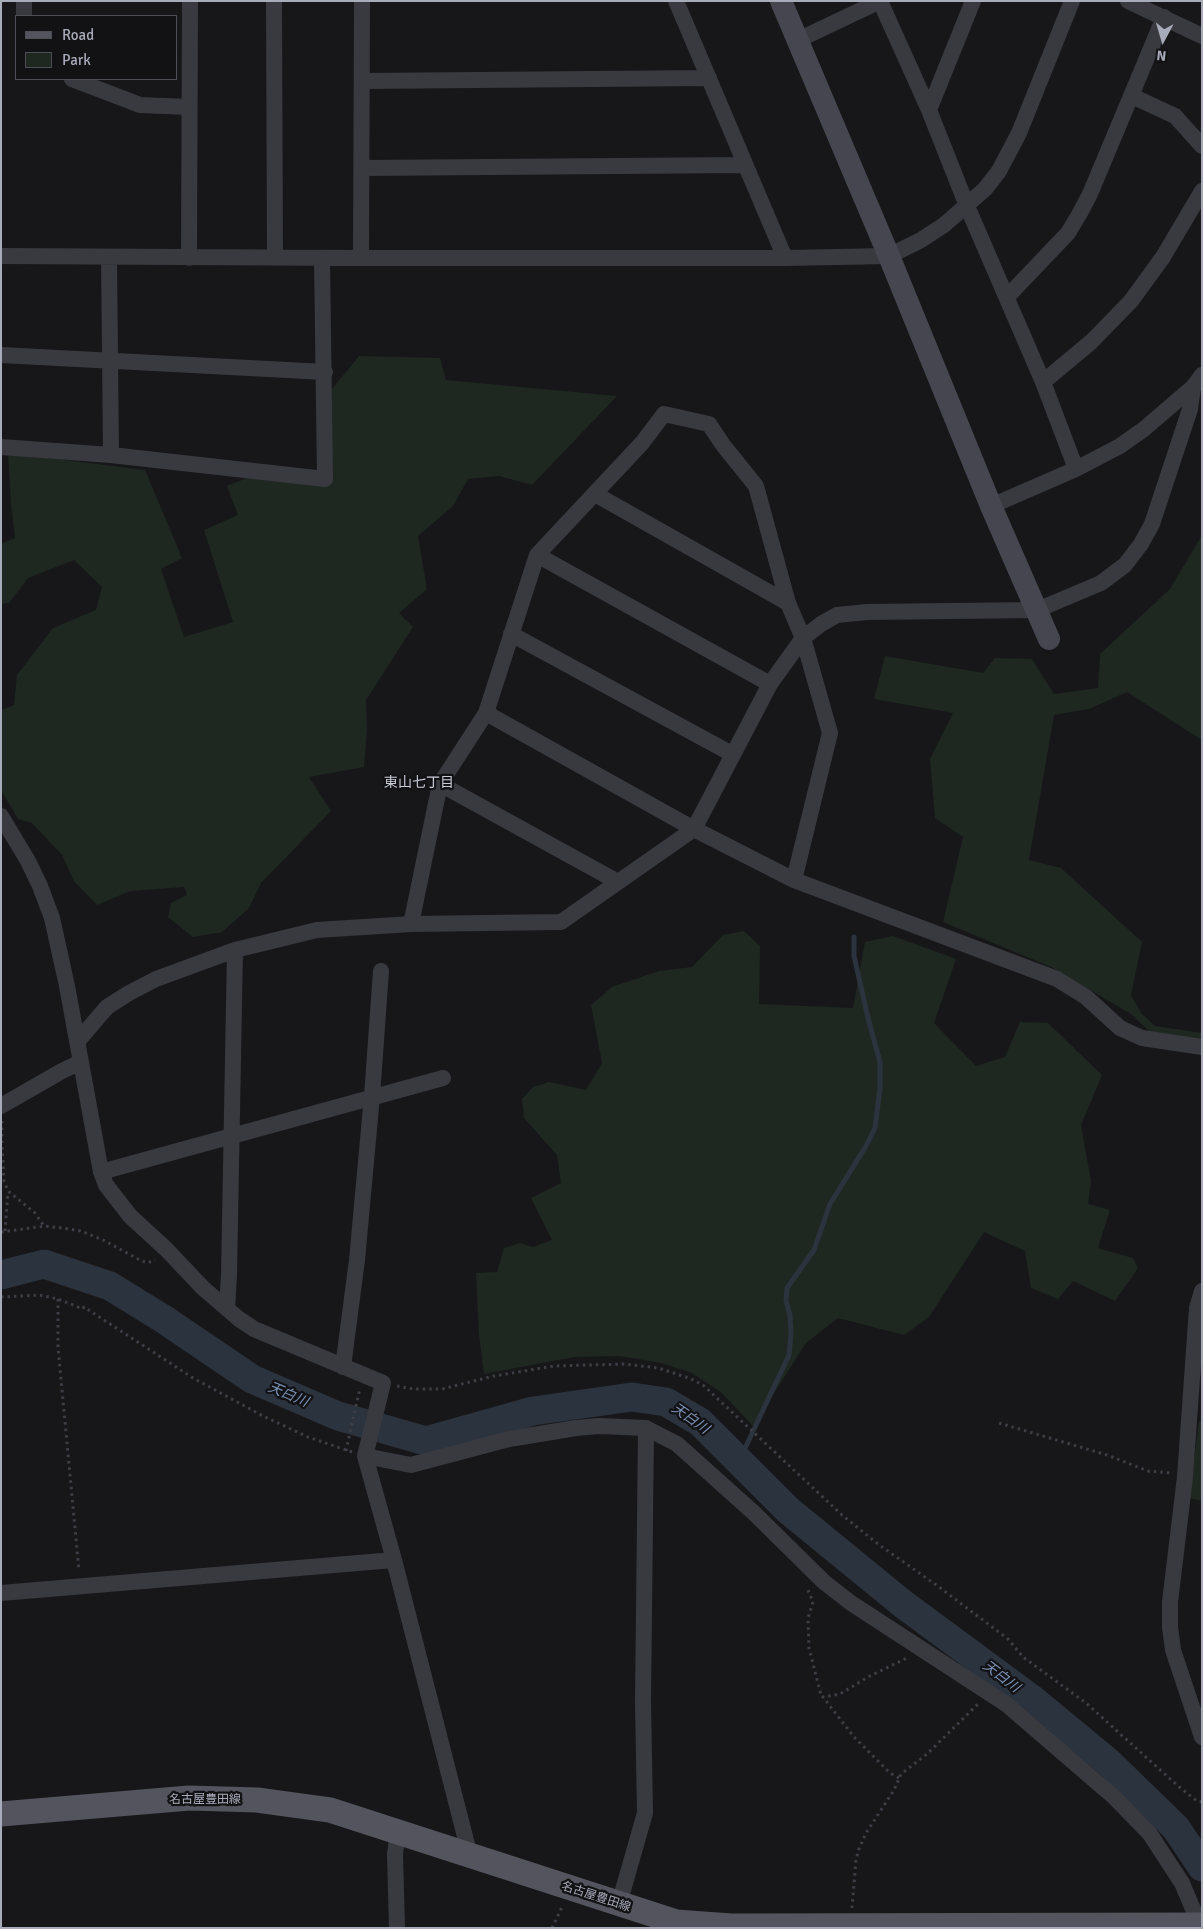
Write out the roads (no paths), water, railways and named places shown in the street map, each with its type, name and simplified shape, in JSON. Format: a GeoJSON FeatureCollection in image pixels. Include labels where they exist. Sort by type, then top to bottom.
{"type":"FeatureCollection","features":[{"type":"Feature","properties":{"kind":"main road","name":"名古屋豊田線"},"geometry":{"type":"LineString","coordinates":[[1,1814],[189,1798],[257,1800],[330,1810],[676,1922],[731,1926],[1201,1926]]}},
{"type":"Feature","properties":{"kind":"street"},"geometry":{"type":"LineString","coordinates":[[24,1],[24,15]]}},
{"type":"Feature","properties":{"kind":"street"},"geometry":{"type":"LineString","coordinates":[[189,258],[190,1]]}},
{"type":"Feature","properties":{"kind":"street"},"geometry":{"type":"LineString","coordinates":[[274,1],[275,258]]}},
{"type":"Feature","properties":{"kind":"street"},"geometry":{"type":"LineString","coordinates":[[361,258],[362,1]]}},
{"type":"Feature","properties":{"kind":"street"},"geometry":{"type":"LineString","coordinates":[[676,1],[785,258]]}},
{"type":"Feature","properties":{"kind":"street"},"geometry":{"type":"LineString","coordinates":[[781,1],[889,256],[991,506],[1049,639]]}},
{"type":"Feature","properties":{"kind":"street"},"geometry":{"type":"LineString","coordinates":[[798,40],[880,1],[929,110],[967,206],[1043,382],[1076,469]]}},
{"type":"Feature","properties":{"kind":"street"},"geometry":{"type":"LineString","coordinates":[[929,110],[973,1]]}},
{"type":"Feature","properties":{"kind":"street"},"geometry":{"type":"LineString","coordinates":[[1,256],[189,258],[785,258],[889,256],[921,240],[944,225],[985,190],[1008,157],[1072,1]]}},
{"type":"Feature","properties":{"kind":"street"},"geometry":{"type":"LineString","coordinates":[[1128,1],[1202,36]]}},
{"type":"Feature","properties":{"kind":"street"},"geometry":{"type":"LineString","coordinates":[[1007,297],[1068,233],[1090,194],[1164,17]]}},
{"type":"Feature","properties":{"kind":"street"},"geometry":{"type":"LineString","coordinates":[[362,81],[709,78]]}},
{"type":"Feature","properties":{"kind":"street"},"geometry":{"type":"LineString","coordinates":[[75,80],[140,105],[189,107]]}},
{"type":"Feature","properties":{"kind":"street"},"geometry":{"type":"LineString","coordinates":[[1132,96],[1175,116],[1202,146]]}},
{"type":"Feature","properties":{"kind":"street"},"geometry":{"type":"LineString","coordinates":[[362,168],[745,165]]}},
{"type":"Feature","properties":{"kind":"street"},"geometry":{"type":"LineString","coordinates":[[1043,382],[1090,342],[1131,301],[1163,257],[1202,191]]}},
{"type":"Feature","properties":{"kind":"street"},"geometry":{"type":"LineString","coordinates":[[109,257],[110,456]]}},
{"type":"Feature","properties":{"kind":"street"},"geometry":{"type":"LineString","coordinates":[[1,447],[110,456],[325,479],[322,258]]}},
{"type":"Feature","properties":{"kind":"street"},"geometry":{"type":"LineString","coordinates":[[1,355],[325,372]]}},
{"type":"Feature","properties":{"kind":"street"},"geometry":{"type":"LineString","coordinates":[[991,506],[1076,469],[1120,446],[1144,429],[1198,382]]}},
{"type":"Feature","properties":{"kind":"street"},"geometry":{"type":"LineString","coordinates":[[77,1042],[107,1007],[129,993],[156,979],[235,950],[317,930],[411,924],[561,922],[694,829],[770,684],[803,638],[820,624],[837,615],[867,612],[1037,610],[1101,583],[1125,565],[1141,544],[1152,524],[1198,382]]}},
{"type":"Feature","properties":{"kind":"street"},"geometry":{"type":"LineString","coordinates":[[411,924],[440,784],[486,713],[537,555],[642,443],[664,414],[709,424],[756,486],[788,602],[803,638],[830,733],[794,880]]}},
{"type":"Feature","properties":{"kind":"street"},"geometry":{"type":"LineString","coordinates":[[594,494],[788,602]]}},
{"type":"Feature","properties":{"kind":"street"},"geometry":{"type":"LineString","coordinates":[[537,555],[770,684]]}},
{"type":"Feature","properties":{"kind":"street"},"geometry":{"type":"LineString","coordinates":[[511,634],[732,754]]}},
{"type":"Feature","properties":{"kind":"street"},"geometry":{"type":"LineString","coordinates":[[486,713],[694,829],[794,880],[1057,978],[1086,997],[1120,1028],[1142,1038],[1202,1047]]}},
{"type":"Feature","properties":{"kind":"street"},"geometry":{"type":"LineString","coordinates":[[440,784],[618,882]]}},
{"type":"Feature","properties":{"kind":"street"},"geometry":{"type":"LineString","coordinates":[[3,823],[36,877],[52,918],[67,986],[101,1172],[106,1185],[130,1216],[166,1249],[203,1288],[254,1329],[383,1384],[365,1456],[394,1560],[470,1856]]}},
{"type":"Feature","properties":{"kind":"street"},"geometry":{"type":"LineString","coordinates":[[227,1309],[235,950]]}},
{"type":"Feature","properties":{"kind":"street"},"geometry":{"type":"LineString","coordinates":[[343,1367],[357,1260],[381,971]]}},
{"type":"Feature","properties":{"kind":"street"},"geometry":{"type":"LineString","coordinates":[[2,1106],[81,1062]]}},
{"type":"Feature","properties":{"kind":"street"},"geometry":{"type":"LineString","coordinates":[[101,1172],[443,1078]]}},
{"type":"Feature","properties":{"kind":"street"},"geometry":{"type":"LineString","coordinates":[[1202,1292],[1197,1308],[1185,1477],[1170,1602],[1170,1627],[1174,1650],[1202,1737]]}},
{"type":"Feature","properties":{"kind":"street"},"geometry":{"type":"LineString","coordinates":[[365,1456],[411,1464],[509,1440],[549,1432],[599,1426],[646,1428],[677,1444],[754,1513],[824,1582],[851,1603],[1006,1704],[1114,1797],[1150,1834],[1182,1883],[1201,1926]]}},
{"type":"Feature","properties":{"kind":"street"},"geometry":{"type":"LineString","coordinates":[[619,1904],[645,1813],[643,1702],[646,1428]]}},
{"type":"Feature","properties":{"kind":"street"},"geometry":{"type":"LineString","coordinates":[[1,1593],[394,1560]]}},
{"type":"Feature","properties":{"kind":"street"},"geometry":{"type":"LineString","coordinates":[[397,1928],[396,1854],[398,1832]]}},
{"type":"Feature","properties":{"kind":"waterway"},"geometry":{"type":"LineString","coordinates":[[739,1461],[789,1355],[791,1334],[790,1315],[786,1301],[787,1288],[814,1250],[830,1204],[875,1128],[880,1088],[880,1062],[854,956],[854,937]]}},
{"type":"Feature","properties":{"kind":"waterway","name":"天白川"},"geometry":{"type":"LineString","coordinates":[[1,1275],[44,1264],[110,1286],[165,1320],[252,1379],[338,1416],[426,1441],[533,1411],[632,1397],[666,1402],[700,1422],[788,1510],[903,1604],[1033,1700],[1108,1762],[1176,1828],[1202,1867]]}},
{"type":"Feature","properties":{"kind":"district","name":"東山七丁目"},"geometry":{"type":"Point","coordinates":[419,783]}}]}
